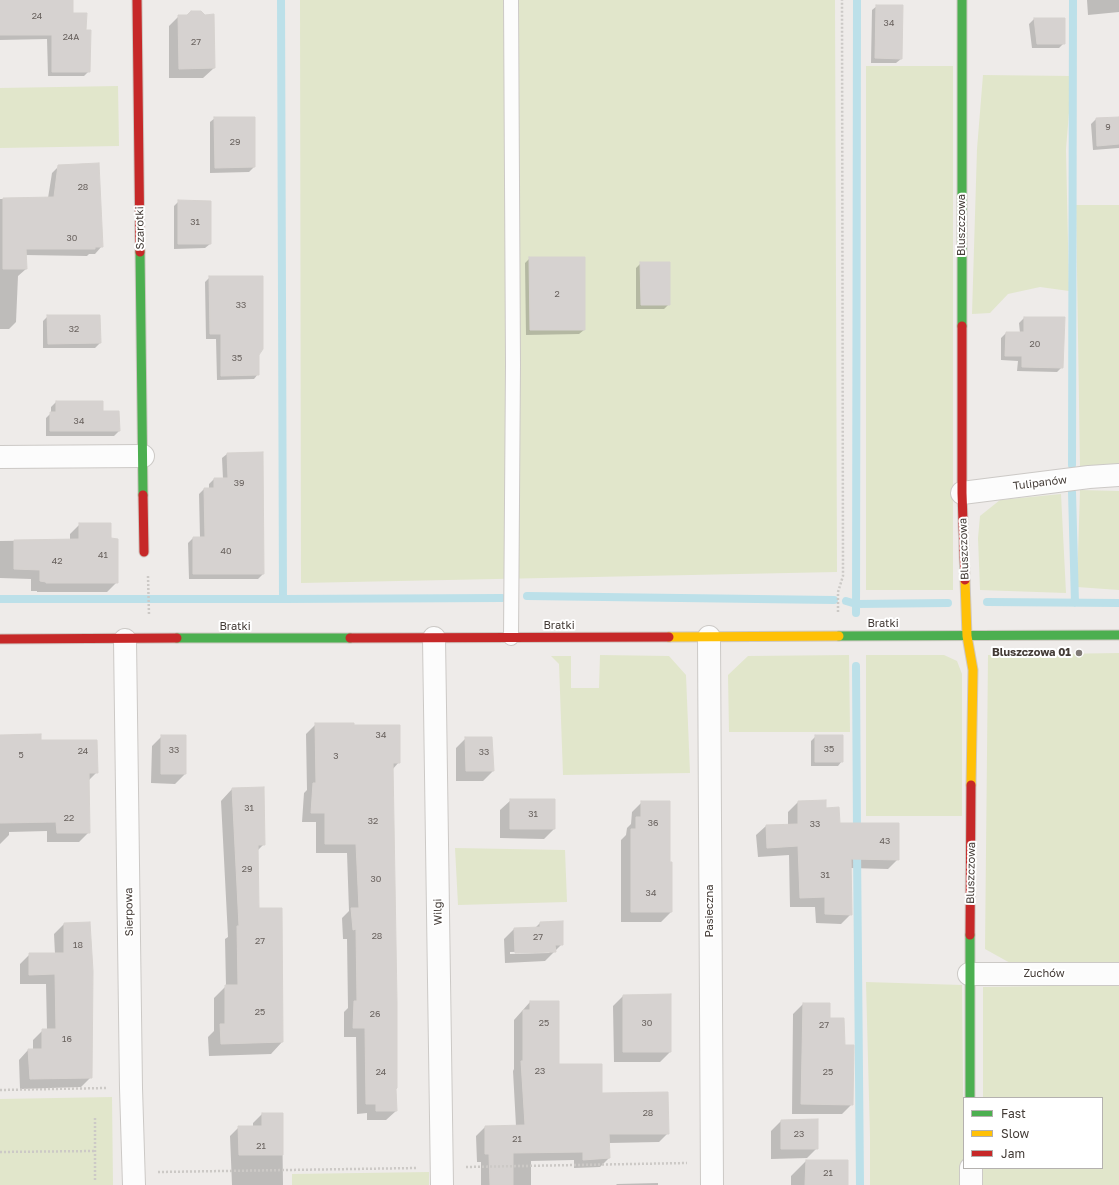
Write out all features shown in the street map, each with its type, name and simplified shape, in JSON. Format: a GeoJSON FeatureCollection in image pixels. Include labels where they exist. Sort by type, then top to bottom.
{"type":"FeatureCollection","features":[{"type":"Feature","properties":{"kind":"street","name":"Szarotki"},"geometry":{"type":"LineString","coordinates":[[137,0],[144,552]]}},
{"type":"Feature","properties":{"kind":"street","name":"Bluszczowa"},"geometry":{"type":"LineString","coordinates":[[962,0],[962,493],[967,636],[974,670],[969,974],[970,1097]]}},
{"type":"Feature","properties":{"kind":"street"},"geometry":{"type":"LineString","coordinates":[[0,457],[143,456]]}},
{"type":"Feature","properties":{"kind":"street","name":"Tulipanów"},"geometry":{"type":"LineString","coordinates":[[962,493],[1089,477],[1119,475]]}},
{"type":"Feature","properties":{"kind":"street","name":"Bratki"},"geometry":{"type":"LineString","coordinates":[[0,640],[1119,635]]}},
{"type":"Feature","properties":{"kind":"street","name":"Pasieczna"},"geometry":{"type":"LineString","coordinates":[[709,637],[712,1185]]}},
{"type":"Feature","properties":{"kind":"street","name":"Wilgi"},"geometry":{"type":"LineString","coordinates":[[434,638],[442,1176]]}},
{"type":"Feature","properties":{"kind":"street","name":"Sierpowa"},"geometry":{"type":"LineString","coordinates":[[125,640],[131,1088],[134,1179]]}},
{"type":"Feature","properties":{"kind":"street","name":"Zuchów"},"geometry":{"type":"LineString","coordinates":[[969,974],[1119,974]]}},
{"type":"Feature","properties":{"kind":"street"},"geometry":{"type":"LineString","coordinates":[[971,1169],[971,1185]]}},
{"type":"Feature","properties":{"kind":"lane"},"geometry":{"type":"LineString","coordinates":[[511,0],[513,356],[511,638]]}},
{"type":"Feature","properties":{"kind":"path"},"geometry":{"type":"LineString","coordinates":[[837,636],[838,592],[843,576],[842,0]]}},
{"type":"Feature","properties":{"kind":"path"},"geometry":{"type":"LineString","coordinates":[[148,589],[148,609]]}},
{"type":"Feature","properties":{"kind":"path"},"geometry":{"type":"LineString","coordinates":[[0,1090],[131,1088]]}},
{"type":"Feature","properties":{"kind":"path"},"geometry":{"type":"LineString","coordinates":[[95,1118],[95,1182]]}},
{"type":"Feature","properties":{"kind":"path"},"geometry":{"type":"LineString","coordinates":[[0,1152],[95,1150]]}},
{"type":"Feature","properties":{"kind":"path"},"geometry":{"type":"LineString","coordinates":[[134,1179],[442,1176],[712,1163]]}},
{"type":"Feature","properties":{"kind":"green space"},"geometry":{"type":"Polygon","coordinates":[[[300,0],[835,0],[837,572],[301,583],[300,0]]]}},
{"type":"Feature","properties":{"kind":"green space"},"geometry":{"type":"Polygon","coordinates":[[[866,66],[953,66],[953,590],[866,590],[866,66]]]}},
{"type":"Feature","properties":{"kind":"green space"},"geometry":{"type":"Polygon","coordinates":[[[983,75],[1072,76],[1066,149],[1069,291],[1040,287],[1008,294],[990,313],[972,314],[977,149],[983,75]]]}},
{"type":"Feature","properties":{"kind":"green space"},"geometry":{"type":"Polygon","coordinates":[[[118,86],[119,146],[0,148],[0,88],[118,86]]]}},
{"type":"Feature","properties":{"kind":"green space"},"geometry":{"type":"Polygon","coordinates":[[[1076,205],[1119,205],[1119,471],[1080,468],[1076,205]]]}},
{"type":"Feature","properties":{"kind":"green space"},"geometry":{"type":"Polygon","coordinates":[[[1080,490],[1119,491],[1119,590],[1077,587],[1080,490]]]}},
{"type":"Feature","properties":{"kind":"green space"},"geometry":{"type":"Polygon","coordinates":[[[1061,494],[1066,593],[980,590],[978,538],[980,516],[1000,500],[1061,494]]]}},
{"type":"Feature","properties":{"kind":"green space"},"geometry":{"type":"Polygon","coordinates":[[[1119,653],[1119,968],[1012,964],[985,949],[988,655],[1119,653]]]}},
{"type":"Feature","properties":{"kind":"green space"},"geometry":{"type":"Polygon","coordinates":[[[600,655],[669,656],[686,675],[690,773],[563,775],[559,664],[551,656],[571,656],[571,688],[599,688],[600,655]]]}},
{"type":"Feature","properties":{"kind":"green space"},"geometry":{"type":"Polygon","coordinates":[[[849,655],[850,732],[729,732],[728,675],[748,656],[849,655]]]}},
{"type":"Feature","properties":{"kind":"green space"},"geometry":{"type":"Polygon","coordinates":[[[866,655],[944,655],[957,661],[962,674],[962,816],[866,816],[866,655]]]}},
{"type":"Feature","properties":{"kind":"green space"},"geometry":{"type":"Polygon","coordinates":[[[455,848],[565,850],[567,902],[458,905],[455,848]]]}},
{"type":"Feature","properties":{"kind":"green space"},"geometry":{"type":"Polygon","coordinates":[[[866,982],[962,985],[964,1185],[870,1185],[866,982]]]}},
{"type":"Feature","properties":{"kind":"green space"},"geometry":{"type":"Polygon","coordinates":[[[1119,985],[1119,1185],[983,1185],[983,1169],[1103,1169],[1103,1097],[983,1097],[983,987],[1119,985]]]}},
{"type":"Feature","properties":{"kind":"green space"},"geometry":{"type":"Polygon","coordinates":[[[112,1097],[113,1185],[0,1185],[0,1099],[112,1097]]]}},
{"type":"Feature","properties":{"kind":"green space"},"geometry":{"type":"Polygon","coordinates":[[[429,1172],[429,1185],[292,1185],[292,1174],[429,1172]]]}},
{"type":"Feature","properties":{"kind":"building"},"geometry":{"type":"Polygon","coordinates":[[[0,0],[73,0],[73,13],[87,13],[86,30],[91,30],[90,72],[52,72],[52,35],[0,35],[0,0]]]}},
{"type":"Feature","properties":{"kind":"building"},"geometry":{"type":"Polygon","coordinates":[[[876,5],[903,5],[902,59],[875,58],[876,5]]]}},
{"type":"Feature","properties":{"kind":"building"},"geometry":{"type":"Polygon","coordinates":[[[191,11],[201,11],[205,15],[214,14],[215,68],[179,69],[178,15],[187,15],[191,11]]]}},
{"type":"Feature","properties":{"kind":"building"},"geometry":{"type":"Polygon","coordinates":[[[1034,18],[1065,18],[1065,44],[1037,44],[1034,18]]]}},
{"type":"Feature","properties":{"kind":"building"},"geometry":{"type":"Polygon","coordinates":[[[214,117],[255,117],[255,167],[215,168],[214,117]]]}},
{"type":"Feature","properties":{"kind":"building"},"geometry":{"type":"Polygon","coordinates":[[[1119,117],[1119,144],[1097,146],[1096,118],[1119,117]]]}},
{"type":"Feature","properties":{"kind":"building"},"geometry":{"type":"Polygon","coordinates":[[[99,163],[103,247],[95,247],[95,249],[26,249],[27,269],[3,269],[3,198],[54,197],[58,165],[99,163]]]}},
{"type":"Feature","properties":{"kind":"building"},"geometry":{"type":"Polygon","coordinates":[[[178,200],[211,201],[211,244],[178,244],[178,200]]]}},
{"type":"Feature","properties":{"kind":"building"},"geometry":{"type":"Polygon","coordinates":[[[529,257],[585,257],[585,330],[530,330],[529,257]]]}},
{"type":"Feature","properties":{"kind":"building"},"geometry":{"type":"Polygon","coordinates":[[[640,262],[670,262],[670,305],[641,305],[640,262]]]}},
{"type":"Feature","properties":{"kind":"building"},"geometry":{"type":"Polygon","coordinates":[[[209,276],[263,276],[263,349],[259,355],[259,375],[221,376],[221,334],[210,334],[209,276]]]}},
{"type":"Feature","properties":{"kind":"building"},"geometry":{"type":"Polygon","coordinates":[[[47,315],[100,315],[101,343],[48,344],[47,315]]]}},
{"type":"Feature","properties":{"kind":"building"},"geometry":{"type":"Polygon","coordinates":[[[1024,317],[1065,317],[1063,368],[1022,367],[1022,356],[1005,356],[1006,332],[1024,332],[1024,317]]]}},
{"type":"Feature","properties":{"kind":"building"},"geometry":{"type":"Polygon","coordinates":[[[56,401],[103,401],[103,411],[119,411],[120,431],[50,431],[50,412],[56,412],[56,401]]]}},
{"type":"Feature","properties":{"kind":"building"},"geometry":{"type":"Polygon","coordinates":[[[263,452],[264,574],[193,574],[193,537],[205,537],[204,488],[214,488],[214,478],[228,478],[227,453],[263,452]]]}},
{"type":"Feature","properties":{"kind":"building"},"geometry":{"type":"Polygon","coordinates":[[[79,523],[111,523],[111,538],[118,539],[118,583],[46,583],[40,581],[40,570],[14,569],[14,540],[79,539],[79,523]]]}},
{"type":"Feature","properties":{"kind":"building"},"geometry":{"type":"Polygon","coordinates":[[[315,723],[400,725],[400,763],[393,763],[397,1002],[397,1111],[376,1111],[376,1104],[366,1104],[365,1028],[353,1028],[354,1001],[357,1001],[356,929],[353,930],[351,908],[359,908],[356,844],[325,844],[325,813],[311,813],[313,783],[316,783],[315,723]]]}},
{"type":"Feature","properties":{"kind":"building"},"geometry":{"type":"Polygon","coordinates":[[[41,734],[41,740],[97,740],[98,773],[89,773],[90,833],[57,833],[56,822],[0,823],[0,735],[41,734]]]}},
{"type":"Feature","properties":{"kind":"building"},"geometry":{"type":"Polygon","coordinates":[[[161,735],[186,735],[186,774],[161,774],[161,735]]]}},
{"type":"Feature","properties":{"kind":"building"},"geometry":{"type":"Polygon","coordinates":[[[815,735],[843,735],[843,762],[815,762],[815,735]]]}},
{"type":"Feature","properties":{"kind":"building"},"geometry":{"type":"Polygon","coordinates":[[[465,737],[492,737],[494,771],[466,771],[465,737]]]}},
{"type":"Feature","properties":{"kind":"building"},"geometry":{"type":"Polygon","coordinates":[[[264,787],[265,845],[258,845],[259,908],[282,908],[283,1042],[221,1044],[220,1024],[225,1024],[225,985],[238,985],[237,926],[239,926],[232,788],[264,787]]]}},
{"type":"Feature","properties":{"kind":"building"},"geometry":{"type":"Polygon","coordinates":[[[510,799],[555,799],[555,829],[510,829],[510,799]]]}},
{"type":"Feature","properties":{"kind":"building"},"geometry":{"type":"Polygon","coordinates":[[[826,800],[826,808],[839,807],[840,823],[899,823],[899,860],[851,859],[852,915],[825,914],[825,897],[800,898],[798,846],[767,848],[766,825],[798,824],[798,801],[826,800]]]}},
{"type":"Feature","properties":{"kind":"building"},"geometry":{"type":"Polygon","coordinates":[[[641,801],[670,801],[672,912],[631,912],[631,829],[636,829],[636,817],[641,817],[641,801]]]}},
{"type":"Feature","properties":{"kind":"building"},"geometry":{"type":"Polygon","coordinates":[[[563,921],[563,945],[555,945],[556,952],[515,953],[514,928],[540,927],[540,922],[563,921]]]}},
{"type":"Feature","properties":{"kind":"building"},"geometry":{"type":"Polygon","coordinates":[[[90,922],[93,971],[92,1078],[30,1079],[28,1049],[42,1049],[42,1029],[56,1029],[55,974],[29,975],[29,953],[64,953],[64,923],[90,922]]]}},
{"type":"Feature","properties":{"kind":"building"},"geometry":{"type":"Polygon","coordinates":[[[671,994],[671,1052],[623,1052],[623,995],[671,994]]]}},
{"type":"Feature","properties":{"kind":"building"},"geometry":{"type":"Polygon","coordinates":[[[530,1001],[559,1001],[559,1064],[602,1064],[602,1093],[668,1092],[669,1134],[609,1134],[610,1158],[583,1160],[583,1152],[513,1153],[513,1185],[490,1185],[489,1154],[485,1154],[485,1126],[525,1125],[521,1061],[523,1061],[523,1010],[530,1010],[530,1001]]]}},
{"type":"Feature","properties":{"kind":"building"},"geometry":{"type":"Polygon","coordinates":[[[803,1003],[830,1003],[830,1018],[844,1018],[845,1045],[854,1045],[853,1105],[801,1104],[803,1003]]]}},
{"type":"Feature","properties":{"kind":"building"},"geometry":{"type":"Polygon","coordinates":[[[262,1113],[283,1113],[283,1155],[239,1155],[238,1126],[262,1126],[262,1113]]]}},
{"type":"Feature","properties":{"kind":"building"},"geometry":{"type":"Polygon","coordinates":[[[818,1119],[818,1149],[781,1149],[781,1120],[818,1119]]]}},
{"type":"Feature","properties":{"kind":"building"},"geometry":{"type":"Polygon","coordinates":[[[806,1160],[848,1160],[848,1185],[805,1185],[806,1160]]]}},
{"type":"Feature","properties":{"kind":"waterway"},"geometry":{"type":"LineString","coordinates":[[281,0],[283,599],[502,598]]}},
{"type":"Feature","properties":{"kind":"waterway"},"geometry":{"type":"LineString","coordinates":[[856,613],[857,0]]}},
{"type":"Feature","properties":{"kind":"waterway"},"geometry":{"type":"LineString","coordinates":[[1072,465],[1073,0]]}},
{"type":"Feature","properties":{"kind":"waterway"},"geometry":{"type":"LineString","coordinates":[[1072,492],[1075,603]]}},
{"type":"Feature","properties":{"kind":"waterway"},"geometry":{"type":"LineString","coordinates":[[527,596],[834,600]]}},
{"type":"Feature","properties":{"kind":"waterway"},"geometry":{"type":"LineString","coordinates":[[0,599],[283,599]]}},
{"type":"Feature","properties":{"kind":"waterway"},"geometry":{"type":"LineString","coordinates":[[846,601],[856,604],[948,603]]}},
{"type":"Feature","properties":{"kind":"waterway"},"geometry":{"type":"LineString","coordinates":[[987,602],[1119,603]]}},
{"type":"Feature","properties":{"kind":"waterway"},"geometry":{"type":"LineString","coordinates":[[856,666],[857,834]]}},
{"type":"Feature","properties":{"kind":"waterway"},"geometry":{"type":"LineString","coordinates":[[857,849],[860,1185]]}},
{"type":"Feature","properties":{"kind":"traffic: fast"},"geometry":{"type":"LineString","coordinates":[[962,0],[962,326]]}},
{"type":"Feature","properties":{"kind":"traffic: fast"},"geometry":{"type":"LineString","coordinates":[[140,252],[143,495]]}},
{"type":"Feature","properties":{"kind":"traffic: fast"},"geometry":{"type":"LineString","coordinates":[[839,636],[1119,635]]}},
{"type":"Feature","properties":{"kind":"traffic: fast"},"geometry":{"type":"LineString","coordinates":[[177,638],[350,638]]}},
{"type":"Feature","properties":{"kind":"traffic: fast"},"geometry":{"type":"LineString","coordinates":[[970,935],[970,1097]]}},
{"type":"Feature","properties":{"kind":"traffic: slow"},"geometry":{"type":"LineString","coordinates":[[965,580],[967,636],[973,670],[971,785]]}},
{"type":"Feature","properties":{"kind":"traffic: slow"},"geometry":{"type":"LineString","coordinates":[[669,637],[839,636]]}},
{"type":"Feature","properties":{"kind":"traffic: jam"},"geometry":{"type":"LineString","coordinates":[[137,0],[140,252]]}},
{"type":"Feature","properties":{"kind":"traffic: jam"},"geometry":{"type":"LineString","coordinates":[[962,326],[962,493],[965,580]]}},
{"type":"Feature","properties":{"kind":"traffic: jam"},"geometry":{"type":"LineString","coordinates":[[143,495],[144,552]]}},
{"type":"Feature","properties":{"kind":"traffic: jam"},"geometry":{"type":"LineString","coordinates":[[350,638],[669,637]]}},
{"type":"Feature","properties":{"kind":"traffic: jam"},"geometry":{"type":"LineString","coordinates":[[0,639],[177,638]]}},
{"type":"Feature","properties":{"kind":"traffic: jam"},"geometry":{"type":"LineString","coordinates":[[970,935],[971,785]]}},
{"type":"Feature","properties":{"kind":"place","name":"Bluszczowa 01"},"geometry":{"type":"Point","coordinates":[1079,653]}}]}
